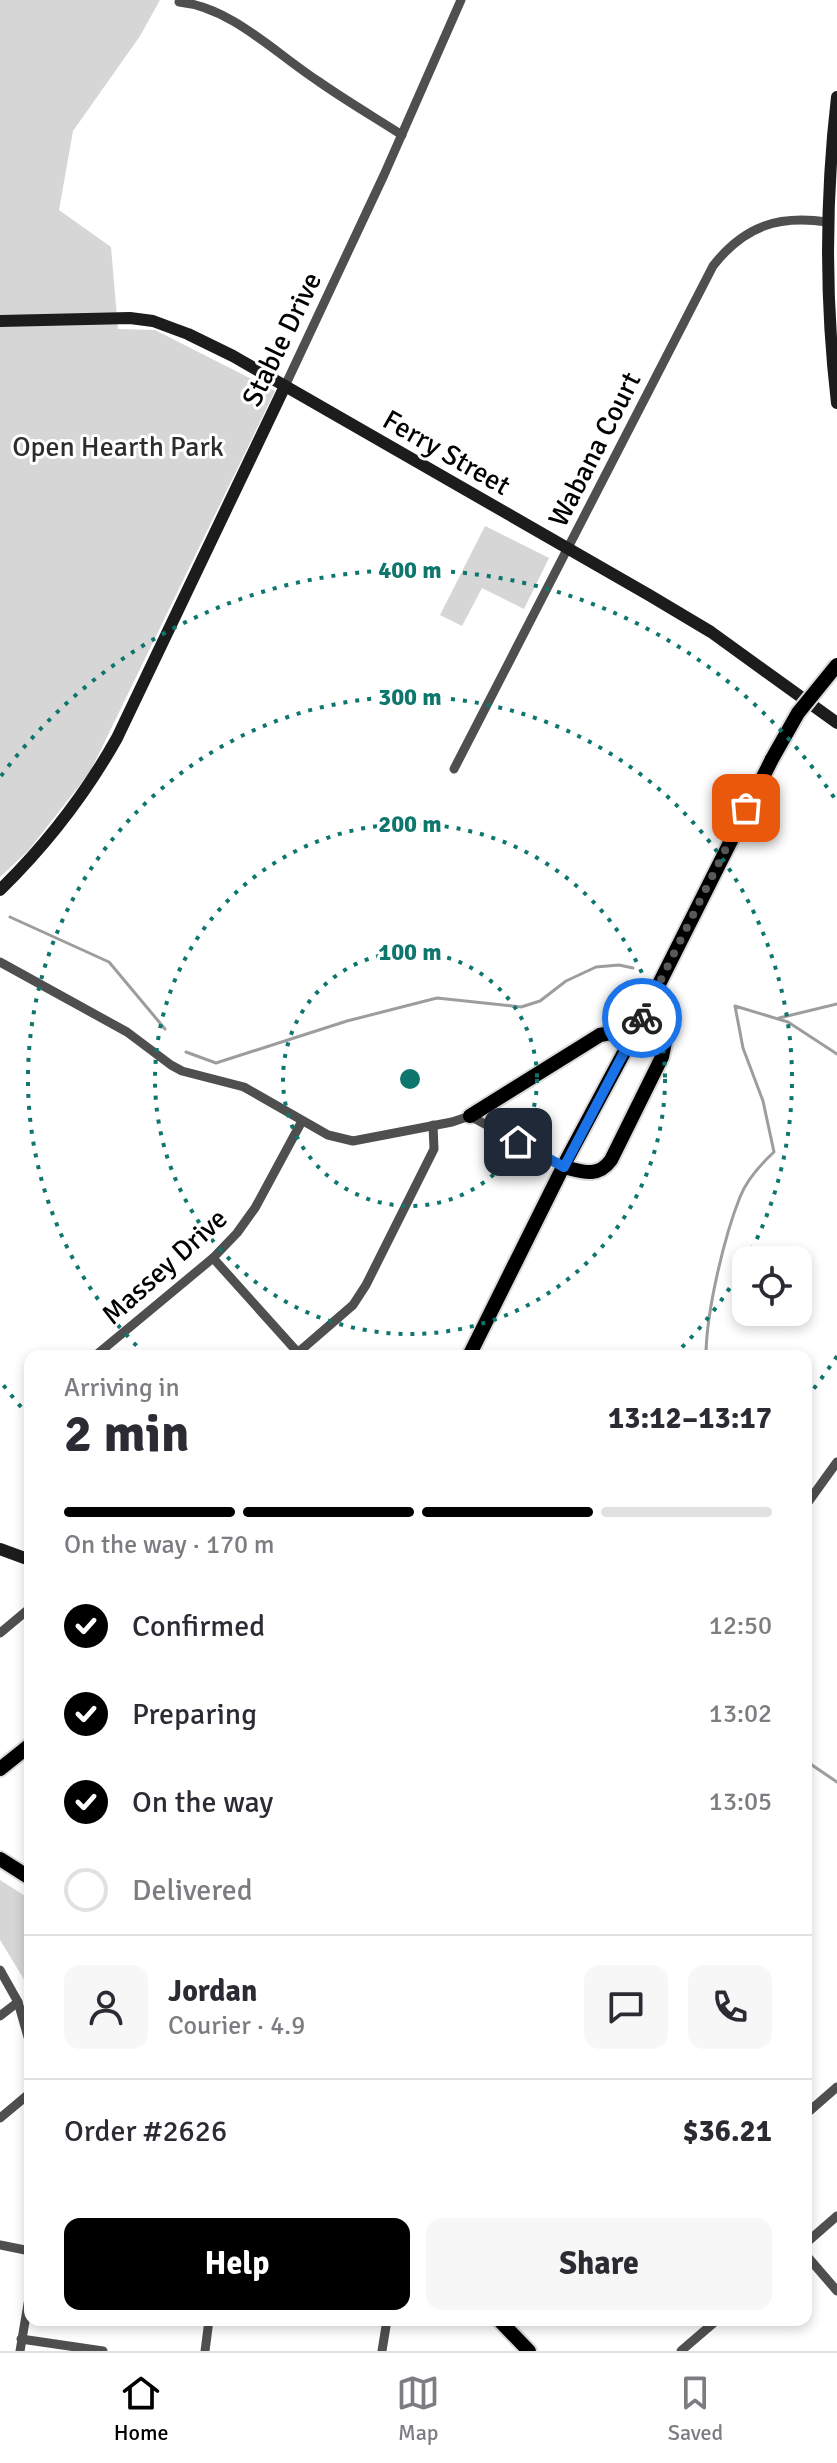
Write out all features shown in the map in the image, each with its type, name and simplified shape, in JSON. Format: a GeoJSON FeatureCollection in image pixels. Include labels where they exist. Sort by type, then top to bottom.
{"type":"FeatureCollection","features":[{"type":"Feature","properties":{"kind":"main road"},"geometry":{"type":"LineString","coordinates":[[837,97],[827,222],[827,282],[837,403]]}},
{"type":"Feature","properties":{"kind":"main road","name":"Ferry Street"},"geometry":{"type":"LineString","coordinates":[[0,321],[130,318],[153,321],[188,334],[285,386],[711,632],[837,723]]}},
{"type":"Feature","properties":{"kind":"main road","name":"Stable Drive"},"geometry":{"type":"LineString","coordinates":[[0,890],[69,813],[110,751],[285,386]]}},
{"type":"Feature","properties":{"kind":"main road"},"geometry":{"type":"LineString","coordinates":[[472,1350],[772,759],[798,713],[837,665]]}},
{"type":"Feature","properties":{"kind":"main road"},"geometry":{"type":"LineString","coordinates":[[470,1116],[600,1035],[642,1027],[657,1031],[665,1042],[662,1057],[611,1160],[602,1170],[594,1173],[564,1167]]}},
{"type":"Feature","properties":{"kind":"main road"},"geometry":{"type":"LineString","coordinates":[[0,1549],[24,1558]]}},
{"type":"Feature","properties":{"kind":"main road"},"geometry":{"type":"LineString","coordinates":[[0,1769],[24,1750]]}},
{"type":"Feature","properties":{"kind":"main road"},"geometry":{"type":"LineString","coordinates":[[0,1859],[24,1872]]}},
{"type":"Feature","properties":{"kind":"main road"},"geometry":{"type":"LineString","coordinates":[[505,2326],[529,2351]]}},
{"type":"Feature","properties":{"kind":"street","name":"Stable Drive"},"geometry":{"type":"LineString","coordinates":[[285,386],[461,0]]}},
{"type":"Feature","properties":{"kind":"street"},"geometry":{"type":"LineString","coordinates":[[179,2],[201,4],[236,23],[317,81],[402,135]]}},
{"type":"Feature","properties":{"kind":"street","name":"Wabana Court"},"geometry":{"type":"LineString","coordinates":[[454,769],[719,257],[738,239],[764,226],[783,221],[827,222]]}},
{"type":"Feature","properties":{"kind":"street"},"geometry":{"type":"LineString","coordinates":[[0,962],[127,1032],[182,1071],[244,1087],[328,1135],[353,1141],[470,1116],[564,1167]]}},
{"type":"Feature","properties":{"kind":"street","name":"Massey Drive"},"geometry":{"type":"LineString","coordinates":[[102,1350],[213,1258],[248,1221],[302,1121]]}},
{"type":"Feature","properties":{"kind":"street"},"geometry":{"type":"LineString","coordinates":[[304,1350],[345,1313],[366,1285],[434,1149],[433,1125]]}},
{"type":"Feature","properties":{"kind":"street"},"geometry":{"type":"LineString","coordinates":[[213,1258],[294,1350]]}},
{"type":"Feature","properties":{"kind":"street"},"geometry":{"type":"LineString","coordinates":[[812,1497],[837,1462]]}},
{"type":"Feature","properties":{"kind":"street"},"geometry":{"type":"LineString","coordinates":[[0,1633],[24,1613]]}},
{"type":"Feature","properties":{"kind":"street"},"geometry":{"type":"LineString","coordinates":[[0,1970],[18,2002],[24,2023]]}},
{"type":"Feature","properties":{"kind":"street"},"geometry":{"type":"LineString","coordinates":[[0,2016],[18,2002]]}},
{"type":"Feature","properties":{"kind":"street"},"geometry":{"type":"LineString","coordinates":[[812,2109],[837,2087]]}},
{"type":"Feature","properties":{"kind":"street"},"geometry":{"type":"LineString","coordinates":[[0,2118],[24,2098]]}},
{"type":"Feature","properties":{"kind":"street"},"geometry":{"type":"LineString","coordinates":[[812,2238],[837,2216]]}},
{"type":"Feature","properties":{"kind":"street"},"geometry":{"type":"LineString","coordinates":[[0,2245],[24,2250]]}},
{"type":"Feature","properties":{"kind":"street"},"geometry":{"type":"LineString","coordinates":[[812,2262],[837,2291]]}},
{"type":"Feature","properties":{"kind":"street"},"geometry":{"type":"LineString","coordinates":[[20,2351],[24,2323]]}},
{"type":"Feature","properties":{"kind":"street"},"geometry":{"type":"LineString","coordinates":[[205,2351],[208,2326]]}},
{"type":"Feature","properties":{"kind":"street"},"geometry":{"type":"LineString","coordinates":[[382,2351],[386,2326]]}},
{"type":"Feature","properties":{"kind":"street"},"geometry":{"type":"LineString","coordinates":[[681,2351],[710,2326]]}},
{"type":"Feature","properties":{"kind":"street"},"geometry":{"type":"LineString","coordinates":[[21,2339],[103,2351]]}},
{"type":"Feature","properties":{"kind":"green space","name":"Open Hearth Park"},"geometry":{"type":"Polygon","coordinates":[[[0,0],[160,0],[140,36],[73,131],[59,210],[111,247],[118,329],[155,330],[275,391],[90,772],[28,851],[0,877],[0,0]]]}},
{"type":"Feature","properties":{"kind":"green space"},"geometry":{"type":"Polygon","coordinates":[[[485,526],[549,558],[524,609],[482,588],[462,626],[440,615],[485,526]]]}},
{"type":"Feature","properties":{"kind":"green space"},"geometry":{"type":"Polygon","coordinates":[[[0,1880],[24,1895],[24,1979],[0,1940],[0,1880]]]}},
{"type":"Feature","properties":{"kind":"waterway"},"geometry":{"type":"LineString","coordinates":[[10,917],[109,962],[165,1029]]}},
{"type":"Feature","properties":{"kind":"waterway"},"geometry":{"type":"LineString","coordinates":[[186,1052],[216,1063],[347,1021],[437,998],[521,1007],[540,1001],[566,981],[596,967],[619,965],[633,968]]}},
{"type":"Feature","properties":{"kind":"waterway"},"geometry":{"type":"LineString","coordinates":[[779,1018],[837,1004]]}},
{"type":"Feature","properties":{"kind":"waterway"},"geometry":{"type":"LineString","coordinates":[[706,1350],[713,1297],[734,1214],[750,1178],[774,1152],[763,1101],[743,1048],[735,1006],[788,1022],[837,1054]]}},
{"type":"Feature","properties":{"kind":"waterway"},"geometry":{"type":"LineString","coordinates":[[812,1765],[837,1782]]}},
{"type":"Feature","properties":{"kind":"way so far"},"geometry":{"type":"LineString","coordinates":[[642,1018],[746,808]]}},
{"type":"Feature","properties":{"kind":"route"},"geometry":{"type":"LineString","coordinates":[[518,1142],[564,1167],[642,1018]]}}]}
